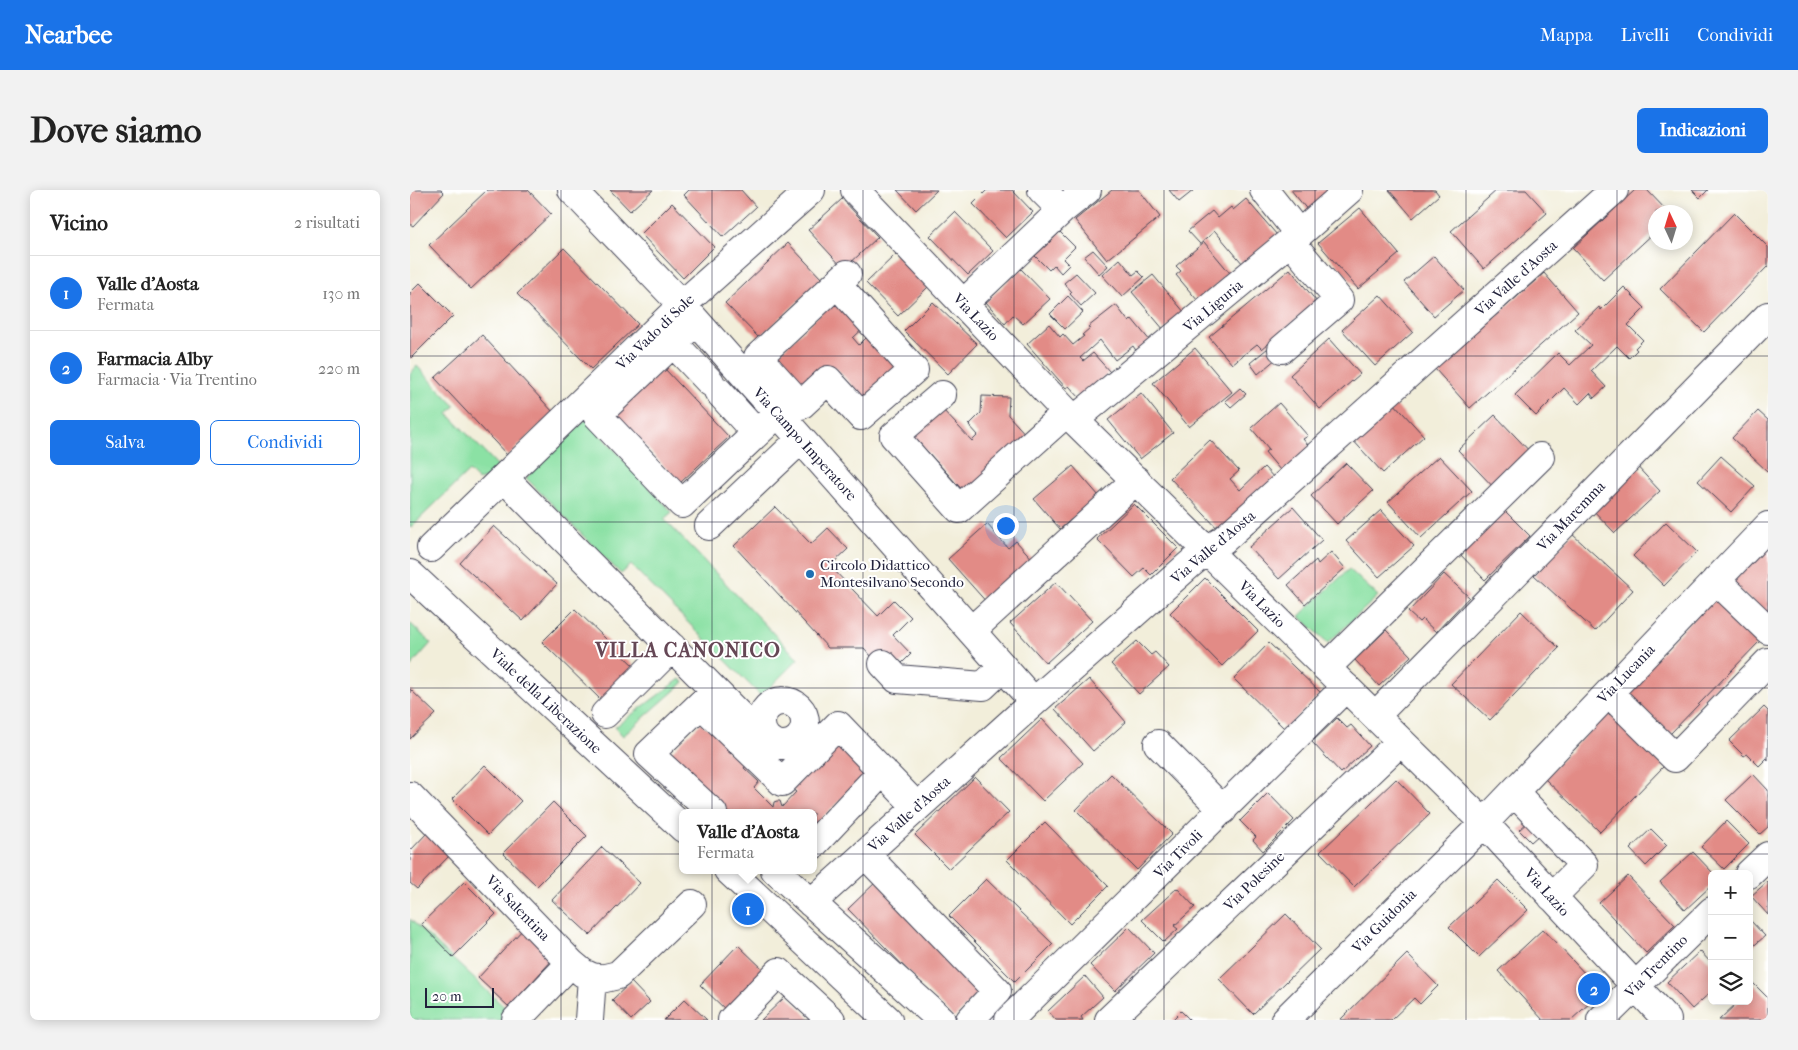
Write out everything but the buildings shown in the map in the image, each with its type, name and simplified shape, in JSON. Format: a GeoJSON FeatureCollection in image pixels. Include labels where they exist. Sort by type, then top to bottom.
{"type":"FeatureCollection","features":[{"type":"Feature","properties":{"kind":"street","name":"Via Campo Imperatore"},"geometry":{"type":"LineString","coordinates":[[572,190],[689,313],[763,380],[787,412],[801,439],[1034,702]]}},
{"type":"Feature","properties":{"kind":"street","name":"Via Vado di Sole"},"geometry":{"type":"LineString","coordinates":[[431,548],[504,478],[689,313],[811,190]]}},
{"type":"Feature","properties":{"kind":"street","name":"Via Lazio"},"geometry":{"type":"LineString","coordinates":[[855,190],[1071,416],[1484,823],[1667,1020]]}},
{"type":"Feature","properties":{"kind":"street"},"geometry":{"type":"LineString","coordinates":[[1042,190],[1062,210]]}},
{"type":"Feature","properties":{"kind":"street"},"geometry":{"type":"LineString","coordinates":[[963,304],[1062,210],[1087,190]]}},
{"type":"Feature","properties":{"kind":"street"},"geometry":{"type":"LineString","coordinates":[[1264,190],[1339,300],[1282,348]]}},
{"type":"Feature","properties":{"kind":"street","name":"Via Liguria"},"geometry":{"type":"LineString","coordinates":[[942,395],[894,436],[959,509],[1071,416],[1295,238],[1350,190]]}},
{"type":"Feature","properties":{"kind":"street","name":"Via Valle d'Aosta"},"geometry":{"type":"LineString","coordinates":[[811,902],[1034,702],[1207,550],[1223,540],[1614,190]]}},
{"type":"Feature","properties":{"kind":"street"},"geometry":{"type":"LineString","coordinates":[[689,313],[673,343],[597,415],[682,504],[756,433],[828,380],[861,416],[914,370],[842,279],[758,357],[763,380]]}},
{"type":"Feature","properties":{"kind":"street","name":"Via Maremma"},"geometry":{"type":"LineString","coordinates":[[1375,716],[1768,316]]}},
{"type":"Feature","properties":{"kind":"street"},"geometry":{"type":"LineString","coordinates":[[673,343],[756,433]]}},
{"type":"Feature","properties":{"kind":"street"},"geometry":{"type":"LineString","coordinates":[[709,526],[801,439]]}},
{"type":"Feature","properties":{"kind":"street"},"geometry":{"type":"LineString","coordinates":[[1326,668],[1540,457]]}},
{"type":"Feature","properties":{"kind":"street"},"geometry":{"type":"LineString","coordinates":[[504,478],[744,720],[761,722]]}},
{"type":"Feature","properties":{"kind":"street"},"geometry":{"type":"LineString","coordinates":[[971,631],[1136,480]]}},
{"type":"Feature","properties":{"kind":"street","name":"Via Lucania"},"geometry":{"type":"LineString","coordinates":[[1484,823],[1768,526]]}},
{"type":"Feature","properties":{"kind":"street","name":"Viale della Liberazione"},"geometry":{"type":"LineString","coordinates":[[410,574],[679,824]]}},
{"type":"Feature","properties":{"kind":"street"},"geometry":{"type":"LineString","coordinates":[[1716,580],[1768,630]]}},
{"type":"Feature","properties":{"kind":"street"},"geometry":{"type":"LineString","coordinates":[[605,714],[672,647]]}},
{"type":"Feature","properties":{"kind":"street"},"geometry":{"type":"LineString","coordinates":[[1608,692],[1675,758],[1768,662]]}},
{"type":"Feature","properties":{"kind":"street"},"geometry":{"type":"LineString","coordinates":[[883,664],[897,679],[983,686],[1003,667]]}},
{"type":"Feature","properties":{"kind":"street","name":"Via Tivoli"},"geometry":{"type":"LineString","coordinates":[[1009,1020],[1346,688]]}},
{"type":"Feature","properties":{"kind":"street"},"geometry":{"type":"LineString","coordinates":[[709,809],[649,754],[701,704],[782,782],[838,725],[883,771],[924,801]]}},
{"type":"Feature","properties":{"kind":"street"},"geometry":{"type":"LineString","coordinates":[[867,728],[924,801]]}},
{"type":"Feature","properties":{"kind":"street","name":"Via Polesine"},"geometry":{"type":"LineString","coordinates":[[1109,1020],[1400,742]]}},
{"type":"Feature","properties":{"kind":"street"},"geometry":{"type":"LineString","coordinates":[[1158,744],[1223,810]]}},
{"type":"Feature","properties":{"kind":"street"},"geometry":{"type":"LineString","coordinates":[[817,841],[883,771]]}},
{"type":"Feature","properties":{"kind":"street"},"geometry":{"type":"LineString","coordinates":[[1514,792],[1584,866],[1552,897]]}},
{"type":"Feature","properties":{"kind":"street","name":"Via Salentina"},"geometry":{"type":"LineString","coordinates":[[410,796],[582,970]]}},
{"type":"Feature","properties":{"kind":"street","name":"Via Guidonia"},"geometry":{"type":"LineString","coordinates":[[1285,1020],[1484,823]]}},
{"type":"Feature","properties":{"kind":"street"},"geometry":{"type":"LineString","coordinates":[[865,854],[997,992],[970,1020]]}},
{"type":"Feature","properties":{"kind":"street"},"geometry":{"type":"LineString","coordinates":[[1753,870],[1768,856]]}},
{"type":"Feature","properties":{"kind":"street"},"geometry":{"type":"LineString","coordinates":[[732,874],[888,1020]]}},
{"type":"Feature","properties":{"kind":"street"},"geometry":{"type":"LineString","coordinates":[[783,874],[811,902],[941,1020]]}},
{"type":"Feature","properties":{"kind":"street"},"geometry":{"type":"LineString","coordinates":[[582,970],[609,978],[622,973],[692,904]]}},
{"type":"Feature","properties":{"kind":"street","name":"Via Trentino"},"geometry":{"type":"LineString","coordinates":[[1601,1020],[1708,915]]}},
{"type":"Feature","properties":{"kind":"street"},"geometry":{"type":"LineString","coordinates":[[516,1020],[582,970]]}},
{"type":"Feature","properties":{"kind":"street"},"geometry":{"type":"LineString","coordinates":[[582,970],[589,1020]]}},
{"type":"Feature","properties":{"kind":"street"},"geometry":{"type":"LineString","coordinates":[[732,1020],[779,972],[830,1020]]}},
{"type":"Feature","properties":{"kind":"green space"},"geometry":{"type":"Polygon","coordinates":[[[417,366],[455,406],[448,414],[500,468],[491,477],[478,480],[469,471],[410,528],[410,374],[417,366]]]}},
{"type":"Feature","properties":{"kind":"green space"},"geometry":{"type":"Polygon","coordinates":[[[586,419],[672,512],[664,519],[798,659],[761,696],[631,565],[621,574],[526,478],[586,419]]]}},
{"type":"Feature","properties":{"kind":"green space"},"geometry":{"type":"Polygon","coordinates":[[[1349,569],[1378,596],[1328,643],[1299,616],[1349,569]]]}},
{"type":"Feature","properties":{"kind":"green space"},"geometry":{"type":"Polygon","coordinates":[[[410,623],[431,643],[410,667],[410,623]]]}},
{"type":"Feature","properties":{"kind":"green space"},"geometry":{"type":"Polygon","coordinates":[[[680,679],[684,682],[623,736],[615,727],[680,679]]]}},
{"type":"Feature","properties":{"kind":"green space"},"geometry":{"type":"Polygon","coordinates":[[[410,919],[514,1016],[510,1020],[410,1020],[410,919]]]}},
{"type":"Feature","properties":{"kind":"place","name":"Circolo Didattico Montesilvano Secondo"},"geometry":{"type":"Point","coordinates":[810,574]}},
{"type":"Feature","properties":{"kind":"place","name":"Valle d'Aosta"},"geometry":{"type":"Point","coordinates":[748,909]}},
{"type":"Feature","properties":{"kind":"place","name":"Farmacia Alby"},"geometry":{"type":"Point","coordinates":[1594,989]}},
{"type":"Feature","properties":{"kind":"district","name":"VILLA CANONICO"},"geometry":{"type":"Point","coordinates":[688,650]}}]}
